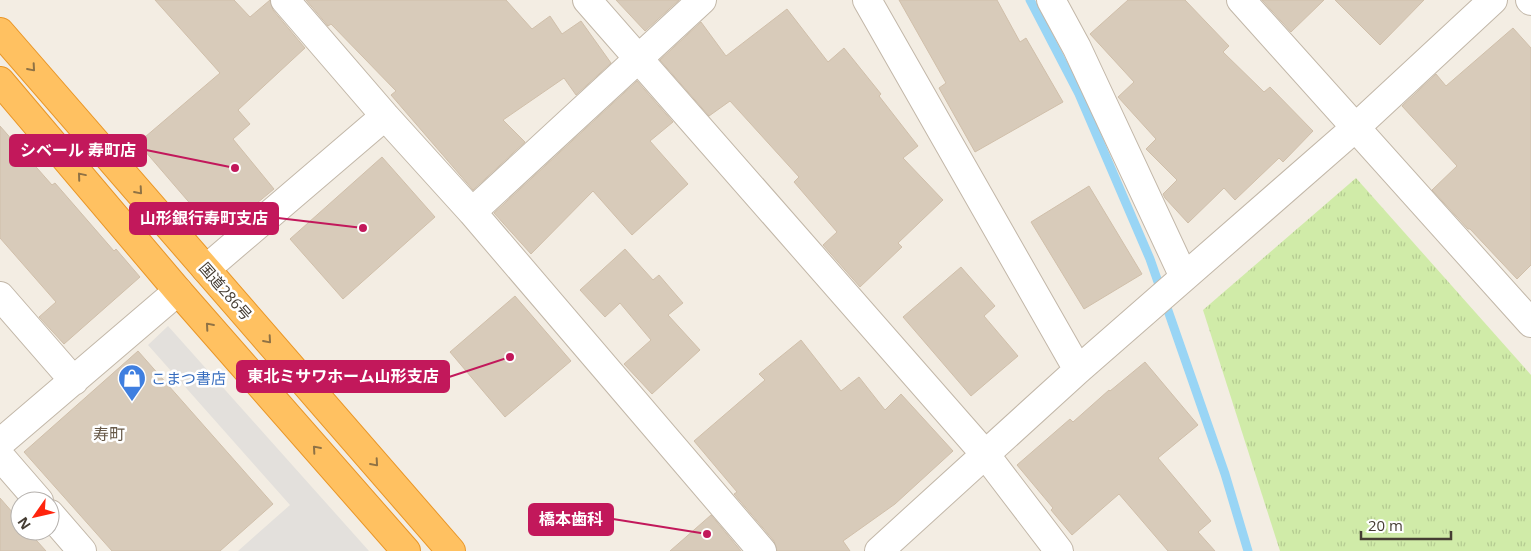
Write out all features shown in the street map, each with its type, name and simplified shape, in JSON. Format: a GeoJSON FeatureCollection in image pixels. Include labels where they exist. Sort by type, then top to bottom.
{"type":"FeatureCollection","features":[{"type":"Feature","properties":{"kind":"highway","name":"国道286号"},"geometry":{"type":"LineString","coordinates":[[0,32],[451,551]]}},
{"type":"Feature","properties":{"kind":"highway"},"geometry":{"type":"LineString","coordinates":[[0,81],[178,291],[406,551]]}},
{"type":"Feature","properties":{"kind":"street"},"geometry":{"type":"LineString","coordinates":[[285,0],[472,212],[762,551]]}},
{"type":"Feature","properties":{"kind":"street"},"geometry":{"type":"LineString","coordinates":[[587,0],[985,454],[1059,551]]}},
{"type":"Feature","properties":{"kind":"street"},"geometry":{"type":"LineString","coordinates":[[472,212],[702,0]]}},
{"type":"Feature","properties":{"kind":"street"},"geometry":{"type":"LineString","coordinates":[[867,0],[1078,370]]}},
{"type":"Feature","properties":{"kind":"street"},"geometry":{"type":"LineString","coordinates":[[1051,0],[1077,48],[1184,277]]}},
{"type":"Feature","properties":{"kind":"street"},"geometry":{"type":"LineString","coordinates":[[1241,0],[1531,324]]}},
{"type":"Feature","properties":{"kind":"street"},"geometry":{"type":"LineString","coordinates":[[879,551],[1078,370],[1355,128],[1493,0]]}},
{"type":"Feature","properties":{"kind":"street"},"geometry":{"type":"LineString","coordinates":[[206,269],[386,116]]}},
{"type":"Feature","properties":{"kind":"street"},"geometry":{"type":"LineString","coordinates":[[0,443],[178,291]]}},
{"type":"Feature","properties":{"kind":"street"},"geometry":{"type":"LineString","coordinates":[[0,296],[74,381]]}},
{"type":"Feature","properties":{"kind":"street"},"geometry":{"type":"LineString","coordinates":[[0,456],[30,491]]}},
{"type":"Feature","properties":{"kind":"street"},"geometry":{"type":"LineString","coordinates":[[60,526],[82,551]]}},
{"type":"Feature","properties":{"kind":"green space"},"geometry":{"type":"Polygon","coordinates":[[[1356,178],[1531,375],[1531,551],[1280,551],[1203,310],[1356,178]]]}},
{"type":"Feature","properties":{"kind":"shaded area"},"geometry":{"type":"Polygon","coordinates":[[[168,326],[369,551],[238,551],[290,505],[148,345],[168,326]]]}},
{"type":"Feature","properties":{"kind":"building"},"geometry":{"type":"Polygon","coordinates":[[[155,0],[234,0],[250,17],[270,0],[273,10],[305,48],[238,110],[250,124],[233,139],[274,189],[233,223],[206,222],[138,143],[220,73],[155,0]]]}},
{"type":"Feature","properties":{"kind":"building"},"geometry":{"type":"Polygon","coordinates":[[[306,0],[506,0],[532,29],[550,16],[562,34],[581,21],[611,63],[576,95],[564,78],[503,120],[525,142],[473,190],[391,95],[396,91],[331,24],[328,26],[306,0]]]}},
{"type":"Feature","properties":{"kind":"building"},"geometry":{"type":"Polygon","coordinates":[[[616,0],[679,0],[645,31],[616,0]]]}},
{"type":"Feature","properties":{"kind":"building"},"geometry":{"type":"Polygon","coordinates":[[[899,0],[997,0],[1020,42],[1026,38],[1063,102],[975,152],[939,88],[946,83],[899,0]]]}},
{"type":"Feature","properties":{"kind":"building"},"geometry":{"type":"Polygon","coordinates":[[[1128,0],[1185,0],[1229,46],[1223,52],[1264,92],[1270,87],[1313,131],[1283,162],[1279,158],[1235,200],[1224,188],[1188,223],[1163,194],[1177,180],[1146,149],[1156,139],[1118,97],[1134,82],[1090,34],[1128,0]]]}},
{"type":"Feature","properties":{"kind":"building"},"geometry":{"type":"Polygon","coordinates":[[[1262,0],[1324,0],[1291,32],[1262,0]]]}},
{"type":"Feature","properties":{"kind":"building"},"geometry":{"type":"Polygon","coordinates":[[[1335,0],[1424,0],[1380,45],[1335,0]]]}},
{"type":"Feature","properties":{"kind":"building"},"geometry":{"type":"Polygon","coordinates":[[[787,9],[828,62],[844,48],[881,94],[879,96],[918,146],[903,158],[943,200],[898,243],[902,247],[860,287],[823,245],[837,232],[794,182],[799,177],[730,101],[709,116],[660,60],[701,22],[726,56],[787,9]]]}},
{"type":"Feature","properties":{"kind":"building"},"geometry":{"type":"Polygon","coordinates":[[[1513,28],[1531,48],[1531,265],[1517,279],[1432,190],[1457,166],[1402,106],[1436,74],[1446,86],[1513,28]]]}},
{"type":"Feature","properties":{"kind":"building"},"geometry":{"type":"Polygon","coordinates":[[[637,81],[673,122],[650,141],[688,184],[632,235],[593,191],[531,254],[494,213],[637,81]]]}},
{"type":"Feature","properties":{"kind":"building"},"geometry":{"type":"Polygon","coordinates":[[[0,126],[52,185],[55,183],[114,251],[116,249],[140,277],[64,344],[39,317],[56,302],[0,238],[0,126]]]}},
{"type":"Feature","properties":{"kind":"building"},"geometry":{"type":"Polygon","coordinates":[[[382,157],[435,217],[343,299],[290,239],[382,157]]]}},
{"type":"Feature","properties":{"kind":"building"},"geometry":{"type":"Polygon","coordinates":[[[1089,186],[1142,274],[1084,309],[1031,222],[1089,186]]]}},
{"type":"Feature","properties":{"kind":"building"},"geometry":{"type":"Polygon","coordinates":[[[625,249],[653,280],[659,275],[683,303],[668,315],[700,350],[652,394],[624,364],[651,340],[620,303],[605,317],[580,290],[625,249]]]}},
{"type":"Feature","properties":{"kind":"building"},"geometry":{"type":"Polygon","coordinates":[[[961,267],[995,306],[984,316],[1018,356],[971,396],[903,317],[961,267]]]}},
{"type":"Feature","properties":{"kind":"building"},"geometry":{"type":"Polygon","coordinates":[[[515,296],[571,361],[505,417],[450,352],[515,296]]]}},
{"type":"Feature","properties":{"kind":"building"},"geometry":{"type":"Polygon","coordinates":[[[801,340],[841,391],[859,377],[885,410],[901,394],[953,451],[895,504],[843,541],[850,551],[777,551],[774,541],[734,494],[737,492],[694,441],[765,380],[759,374],[801,340]]]}},
{"type":"Feature","properties":{"kind":"building","name":"こまつ書店"},"geometry":{"type":"Polygon","coordinates":[[[138,351],[273,504],[220,551],[112,551],[24,452],[138,351]]]}},
{"type":"Feature","properties":{"kind":"building"},"geometry":{"type":"Polygon","coordinates":[[[1145,362],[1198,425],[1158,458],[1211,521],[1198,532],[1215,551],[1168,551],[1119,494],[1072,535],[1051,510],[1053,508],[1017,465],[1070,419],[1073,422],[1109,390],[1145,362]]]}},
{"type":"Feature","properties":{"kind":"building"},"geometry":{"type":"Polygon","coordinates":[[[0,498],[10,510],[10,541],[37,541],[46,551],[0,551],[0,498]]]}},
{"type":"Feature","properties":{"kind":"building"},"geometry":{"type":"Polygon","coordinates":[[[711,515],[741,551],[670,551],[711,515]]]}},
{"type":"Feature","properties":{"kind":"waterway"},"geometry":{"type":"LineString","coordinates":[[1030,0],[1079,94],[1150,259],[1225,474],[1248,551]]}},
{"type":"Feature","properties":{"kind":"place","name":"シベール 寿町店"},"geometry":{"type":"Point","coordinates":[235,168]}},
{"type":"Feature","properties":{"kind":"place","name":"山形銀行寿町支店"},"geometry":{"type":"Point","coordinates":[363,228]}},
{"type":"Feature","properties":{"kind":"place","name":"東北ミサワホーム山形支店"},"geometry":{"type":"Point","coordinates":[510,357]}},
{"type":"Feature","properties":{"kind":"place","name":"こまつ書店"},"geometry":{"type":"Point","coordinates":[132,402]}},
{"type":"Feature","properties":{"kind":"place","name":"橋本歯科"},"geometry":{"type":"Point","coordinates":[707,534]}},
{"type":"Feature","properties":{"kind":"district","name":"寿町"},"geometry":{"type":"Point","coordinates":[109,434]}}]}
